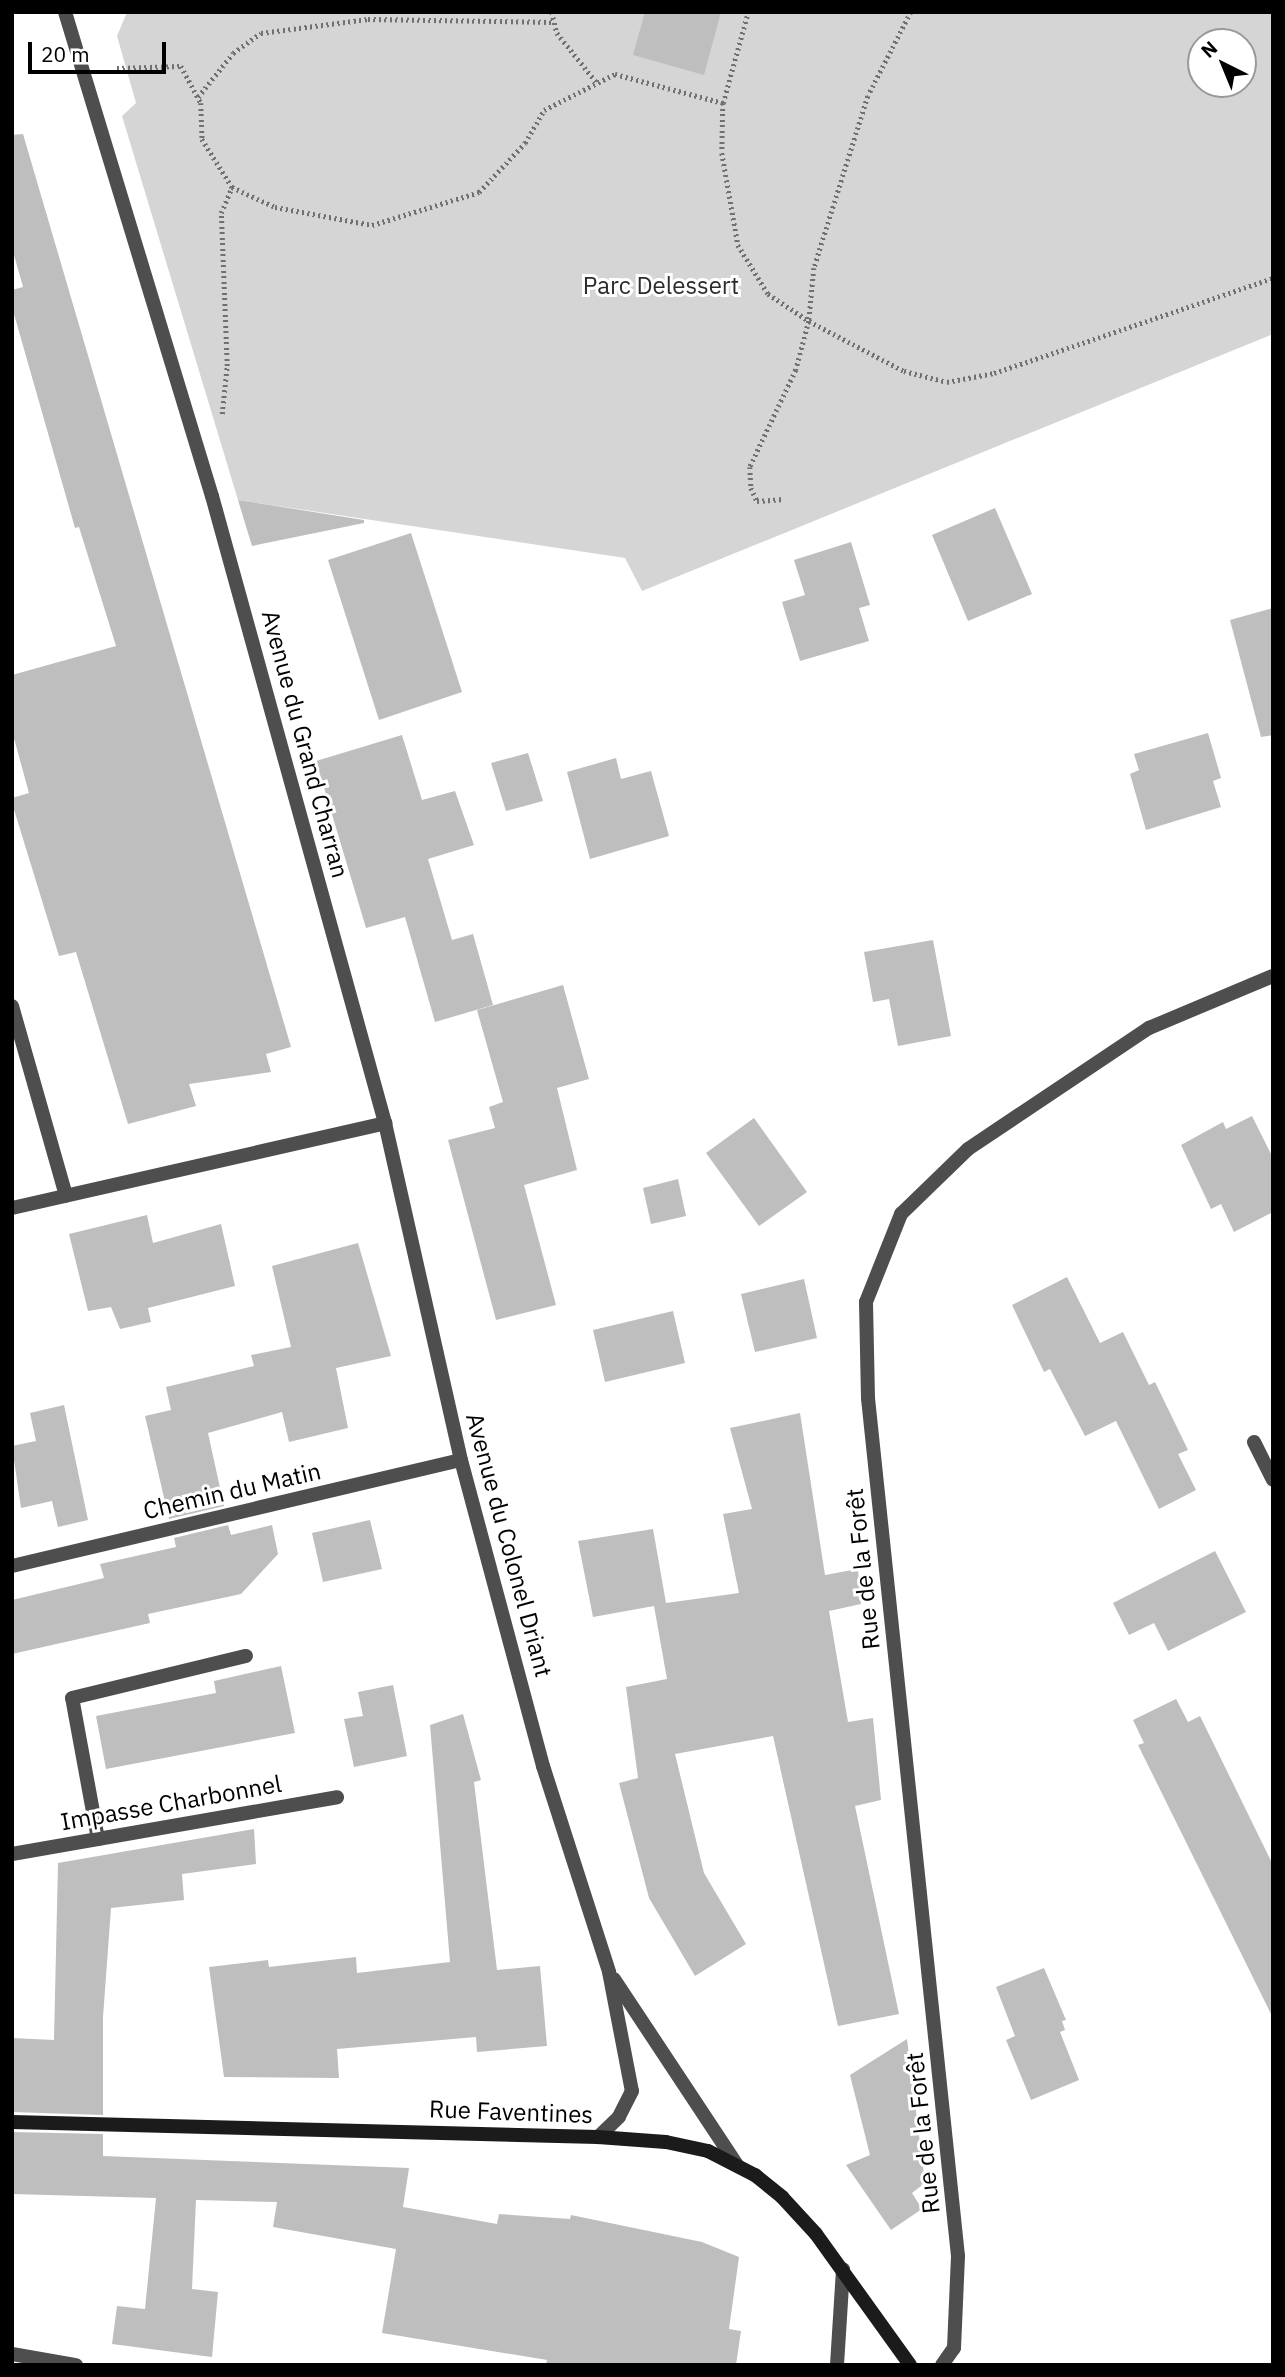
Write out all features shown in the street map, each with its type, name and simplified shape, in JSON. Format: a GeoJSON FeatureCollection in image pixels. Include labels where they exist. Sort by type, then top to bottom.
{"type":"FeatureCollection","features":[{"type":"Feature","properties":{"kind":"main road","name":"Rue Faventines"},"geometry":{"type":"LineString","coordinates":[[12,2122],[598,2137],[708,2151],[738,2166],[782,2197],[843,2269],[910,2365]]}},
{"type":"Feature","properties":{"kind":"street","name":"Avenue du Grand Charran"},"geometry":{"type":"LineString","coordinates":[[65,12],[212,496],[386,1123]]}},
{"type":"Feature","properties":{"kind":"street","name":"Rue de la Forêt"},"geometry":{"type":"LineString","coordinates":[[942,2365],[954,2348],[958,2256],[868,1398],[866,1302],[901,1214],[968,1149],[1149,1028],[1273,976]]}},
{"type":"Feature","properties":{"kind":"street"},"geometry":{"type":"LineString","coordinates":[[12,1006],[66,1195]]}},
{"type":"Feature","properties":{"kind":"street"},"geometry":{"type":"LineString","coordinates":[[12,1208],[386,1123]]}},
{"type":"Feature","properties":{"kind":"street","name":"Avenue du Colonel Driant"},"geometry":{"type":"LineString","coordinates":[[386,1123],[461,1460],[543,1766],[609,1972],[632,2091],[619,2117],[598,2137]]}},
{"type":"Feature","properties":{"kind":"street"},"geometry":{"type":"LineString","coordinates":[[1254,1442],[1273,1480]]}},
{"type":"Feature","properties":{"kind":"street","name":"Chemin du Matin"},"geometry":{"type":"LineString","coordinates":[[12,1566],[461,1460]]}},
{"type":"Feature","properties":{"kind":"street"},"geometry":{"type":"LineString","coordinates":[[98,1839],[72,1698],[246,1656]]}},
{"type":"Feature","properties":{"kind":"street","name":"Impasse Charbonnel"},"geometry":{"type":"LineString","coordinates":[[12,1854],[337,1797]]}},
{"type":"Feature","properties":{"kind":"street","name":"Avenue du Colonel Driant"},"geometry":{"type":"LineString","coordinates":[[609,1972],[738,2166]]}},
{"type":"Feature","properties":{"kind":"street"},"geometry":{"type":"LineString","coordinates":[[837,2365],[843,2269]]}},
{"type":"Feature","properties":{"kind":"street"},"geometry":{"type":"LineString","coordinates":[[12,2354],[76,2365]]}},
{"type":"Feature","properties":{"kind":"path"},"geometry":{"type":"LineString","coordinates":[[552,12],[553,22],[597,83]]}},
{"type":"Feature","properties":{"kind":"path"},"geometry":{"type":"LineString","coordinates":[[748,12],[723,103],[722,153],[738,245],[768,294],[809,321],[904,371],[947,382],[994,373],[1273,278]]}},
{"type":"Feature","properties":{"kind":"path"},"geometry":{"type":"LineString","coordinates":[[784,499],[757,501],[751,488],[750,467],[796,370],[809,321],[814,268],[867,96],[911,12]]}},
{"type":"Feature","properties":{"kind":"path"},"geometry":{"type":"LineString","coordinates":[[198,97],[233,53],[261,33],[368,19],[553,22]]}},
{"type":"Feature","properties":{"kind":"path"},"geometry":{"type":"LineString","coordinates":[[117,68],[181,66],[198,97],[202,139],[232,187],[275,207],[372,225],[479,192],[525,143],[544,110],[615,74],[723,103]]}},
{"type":"Feature","properties":{"kind":"path"},"geometry":{"type":"LineString","coordinates":[[220,428],[227,366],[221,213],[232,187]]}},
{"type":"Feature","properties":{"kind":"green space","name":"Parc Delessert"},"geometry":{"type":"Polygon","coordinates":[[[127,12],[1273,12],[1273,334],[642,591],[625,558],[238,500],[122,116],[136,103],[117,36],[127,12]]]}},
{"type":"Feature","properties":{"kind":"building"},"geometry":{"type":"Polygon","coordinates":[[[645,12],[721,12],[704,75],[633,55],[645,12]]]}},
{"type":"Feature","properties":{"kind":"building"},"geometry":{"type":"Polygon","coordinates":[[[23,134],[291,1047],[266,1054],[271,1072],[189,1084],[196,1106],[128,1124],[76,952],[59,956],[12,803],[12,798],[29,793],[12,731],[12,675],[116,646],[79,527],[75,528],[12,307],[12,290],[23,287],[12,248],[12,135],[23,134]]]}},
{"type":"Feature","properties":{"kind":"building"},"geometry":{"type":"Polygon","coordinates":[[[238,500],[364,520],[364,523],[252,546],[238,500]]]}},
{"type":"Feature","properties":{"kind":"building"},"geometry":{"type":"Polygon","coordinates":[[[995,508],[1032,594],[968,621],[932,535],[995,508]]]}},
{"type":"Feature","properties":{"kind":"building"},"geometry":{"type":"Polygon","coordinates":[[[411,533],[462,692],[379,720],[328,560],[411,533]]]}},
{"type":"Feature","properties":{"kind":"building"},"geometry":{"type":"Polygon","coordinates":[[[851,542],[870,605],[859,608],[869,641],[800,661],[782,602],[805,595],[794,560],[851,542]]]}},
{"type":"Feature","properties":{"kind":"building"},"geometry":{"type":"Polygon","coordinates":[[[1273,608],[1273,735],[1261,737],[1230,620],[1273,608]]]}},
{"type":"Feature","properties":{"kind":"building"},"geometry":{"type":"Polygon","coordinates":[[[1208,733],[1221,778],[1213,781],[1221,807],[1146,830],[1130,774],[1139,770],[1134,754],[1208,733]]]}},
{"type":"Feature","properties":{"kind":"building"},"geometry":{"type":"Polygon","coordinates":[[[402,735],[422,800],[455,791],[474,845],[428,859],[452,940],[473,934],[493,1005],[435,1022],[405,917],[366,928],[316,761],[402,735]]]}},
{"type":"Feature","properties":{"kind":"building"},"geometry":{"type":"Polygon","coordinates":[[[528,753],[543,801],[506,811],[491,763],[528,753]]]}},
{"type":"Feature","properties":{"kind":"building"},"geometry":{"type":"Polygon","coordinates":[[[616,758],[621,779],[651,771],[669,836],[590,859],[567,772],[616,758]]]}},
{"type":"Feature","properties":{"kind":"building"},"geometry":{"type":"Polygon","coordinates":[[[933,940],[951,1036],[898,1046],[889,999],[873,1002],[864,952],[933,940]]]}},
{"type":"Feature","properties":{"kind":"building"},"geometry":{"type":"Polygon","coordinates":[[[563,985],[589,1079],[557,1088],[577,1170],[524,1185],[556,1305],[496,1320],[448,1140],[495,1128],[489,1107],[503,1102],[477,1010],[563,985]]]}},
{"type":"Feature","properties":{"kind":"building"},"geometry":{"type":"Polygon","coordinates":[[[1252,1116],[1273,1158],[1273,1212],[1234,1232],[1221,1204],[1211,1209],[1181,1145],[1223,1122],[1226,1129],[1252,1116]]]}},
{"type":"Feature","properties":{"kind":"building"},"geometry":{"type":"Polygon","coordinates":[[[754,1118],[807,1192],[759,1226],[706,1153],[754,1118]]]}},
{"type":"Feature","properties":{"kind":"building"},"geometry":{"type":"Polygon","coordinates":[[[678,1179],[686,1216],[651,1224],[643,1188],[678,1179]]]}},
{"type":"Feature","properties":{"kind":"building"},"geometry":{"type":"Polygon","coordinates":[[[147,1215],[153,1243],[221,1224],[235,1286],[148,1308],[151,1322],[120,1329],[111,1307],[88,1311],[69,1234],[147,1215]]]}},
{"type":"Feature","properties":{"kind":"building"},"geometry":{"type":"Polygon","coordinates":[[[358,1243],[391,1356],[336,1368],[348,1428],[289,1442],[282,1412],[208,1433],[224,1506],[169,1519],[145,1416],[171,1410],[166,1387],[254,1366],[251,1355],[291,1347],[272,1266],[358,1243]]]}},
{"type":"Feature","properties":{"kind":"building"},"geometry":{"type":"Polygon","coordinates":[[[1067,1277],[1100,1343],[1123,1332],[1149,1385],[1155,1382],[1188,1450],[1178,1454],[1196,1490],[1159,1509],[1116,1421],[1085,1436],[1050,1369],[1044,1372],[1012,1305],[1067,1277]]]}},
{"type":"Feature","properties":{"kind":"building"},"geometry":{"type":"Polygon","coordinates":[[[804,1279],[817,1338],[755,1352],[741,1294],[804,1279]]]}},
{"type":"Feature","properties":{"kind":"building"},"geometry":{"type":"Polygon","coordinates":[[[673,1311],[685,1363],[605,1382],[593,1330],[673,1311]]]}},
{"type":"Feature","properties":{"kind":"building"},"geometry":{"type":"Polygon","coordinates":[[[64,1405],[88,1520],[58,1527],[52,1501],[21,1508],[12,1446],[36,1441],[30,1413],[64,1405]]]}},
{"type":"Feature","properties":{"kind":"building"},"geometry":{"type":"Polygon","coordinates":[[[800,1413],[825,1575],[858,1569],[861,1604],[829,1611],[848,1722],[873,1718],[881,1800],[855,1806],[899,2014],[838,2026],[773,1736],[675,1754],[704,1873],[746,1944],[695,1976],[649,1898],[619,1783],[638,1778],[626,1687],[667,1679],[654,1606],[593,1617],[578,1541],[653,1529],[666,1603],[739,1593],[723,1514],[752,1509],[730,1428],[800,1413]]]}},
{"type":"Feature","properties":{"kind":"building"},"geometry":{"type":"Polygon","coordinates":[[[370,1520],[382,1569],[323,1582],[312,1533],[370,1520]]]}},
{"type":"Feature","properties":{"kind":"building"},"geometry":{"type":"Polygon","coordinates":[[[228,1525],[231,1535],[272,1525],[278,1554],[241,1594],[148,1614],[150,1623],[12,1654],[12,1600],[104,1578],[100,1564],[176,1547],[174,1538],[228,1525]]]}},
{"type":"Feature","properties":{"kind":"building"},"geometry":{"type":"Polygon","coordinates":[[[1215,1551],[1246,1612],[1168,1651],[1154,1623],[1129,1635],[1113,1603],[1215,1551]]]}},
{"type":"Feature","properties":{"kind":"building"},"geometry":{"type":"Polygon","coordinates":[[[281,1666],[295,1733],[106,1769],[96,1716],[216,1693],[214,1681],[281,1666]]]}},
{"type":"Feature","properties":{"kind":"building"},"geometry":{"type":"Polygon","coordinates":[[[393,1685],[407,1756],[354,1767],[344,1719],[363,1716],[358,1692],[393,1685]]]}},
{"type":"Feature","properties":{"kind":"building"},"geometry":{"type":"Polygon","coordinates":[[[1176,1699],[1188,1722],[1200,1716],[1273,1865],[1273,2018],[1138,1745],[1144,1743],[1133,1720],[1176,1699]]]}},
{"type":"Feature","properties":{"kind":"building"},"geometry":{"type":"Polygon","coordinates":[[[463,1714],[481,1780],[474,1782],[497,1970],[540,1966],[547,2046],[477,2052],[476,2037],[337,2049],[339,2078],[224,2077],[209,1967],[268,1960],[269,1967],[356,1957],[357,1973],[450,1962],[430,1725],[463,1714]]]}},
{"type":"Feature","properties":{"kind":"building"},"geometry":{"type":"Polygon","coordinates":[[[254,1829],[256,1864],[182,1874],[184,1900],[111,1908],[103,2017],[103,2115],[12,2112],[12,2038],[54,2040],[58,1863],[254,1829]]]}},
{"type":"Feature","properties":{"kind":"building"},"geometry":{"type":"Polygon","coordinates":[[[1044,1968],[1066,2020],[1062,2021],[1065,2030],[1060,2032],[1079,2080],[1031,2100],[1006,2040],[1015,2036],[996,1987],[1044,1968]]]}},
{"type":"Feature","properties":{"kind":"building"},"geometry":{"type":"Polygon","coordinates":[[[907,2039],[925,2183],[912,2193],[922,2209],[891,2230],[846,2165],[870,2155],[850,2075],[907,2039]]]}},
{"type":"Feature","properties":{"kind":"building"},"geometry":{"type":"Polygon","coordinates":[[[12,2132],[103,2134],[103,2156],[409,2168],[403,2207],[497,2224],[499,2214],[570,2219],[571,2215],[702,2242],[739,2257],[729,2329],[741,2331],[736,2365],[546,2365],[547,2360],[382,2333],[396,2249],[273,2227],[277,2202],[196,2200],[192,2289],[218,2292],[212,2357],[112,2344],[117,2306],[145,2309],[156,2198],[12,2194],[12,2132]]]}}]}
